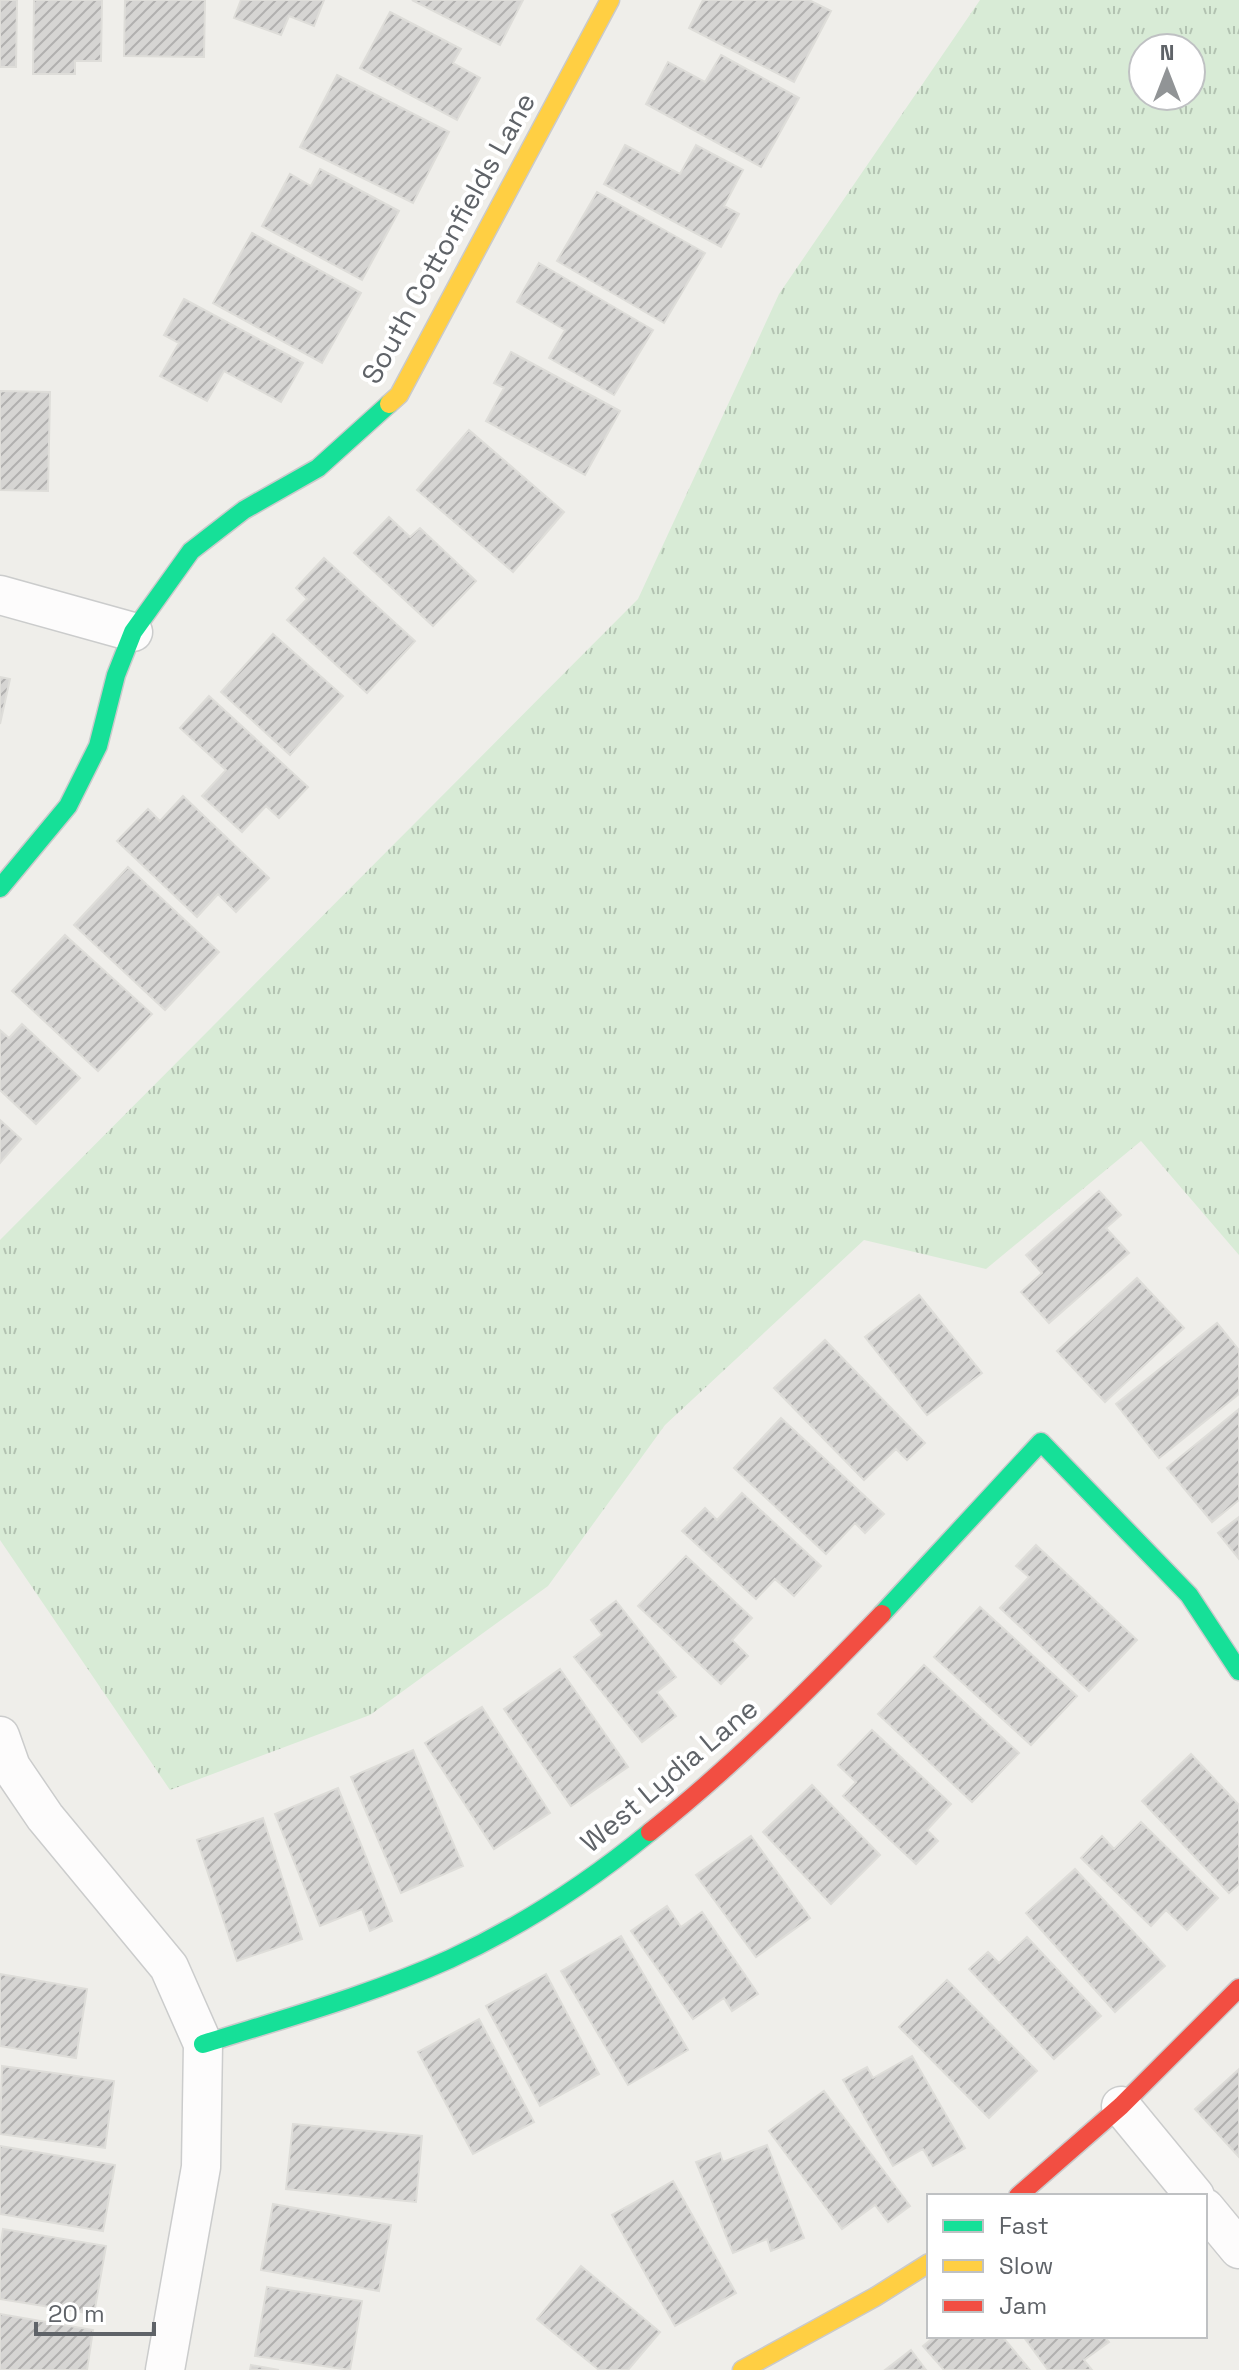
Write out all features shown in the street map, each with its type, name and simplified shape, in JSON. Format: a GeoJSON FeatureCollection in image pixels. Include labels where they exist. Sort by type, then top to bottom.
{"type":"FeatureCollection","features":[{"type":"Feature","properties":{"kind":"street","name":"South Cottonfields Lane"},"geometry":{"type":"LineString","coordinates":[[0,888],[68,806],[98,746],[116,675],[133,632],[191,551],[244,510],[318,468],[399,395],[610,0]]}},
{"type":"Feature","properties":{"kind":"street"},"geometry":{"type":"LineString","coordinates":[[0,595],[133,632]]}},
{"type":"Feature","properties":{"kind":"street","name":"West Lydia Lane"},"geometry":{"type":"LineString","coordinates":[[203,2044],[384,1986],[486,1941],[591,1878],[689,1803],[774,1724],[958,1537],[1041,1442],[1189,1595],[1239,1671]]}},
{"type":"Feature","properties":{"kind":"street"},"geometry":{"type":"LineString","coordinates":[[0,1736],[11,1767],[45,1817],[169,1967],[203,2044],[201,2167],[165,2370]]}},
{"type":"Feature","properties":{"kind":"street"},"geometry":{"type":"LineString","coordinates":[[1020,2194],[1121,2106],[1239,1988]]}},
{"type":"Feature","properties":{"kind":"street"},"geometry":{"type":"LineString","coordinates":[[1121,2106],[1193,2194]]}},
{"type":"Feature","properties":{"kind":"street"},"geometry":{"type":"LineString","coordinates":[[1207,2210],[1239,2249]]}},
{"type":"Feature","properties":{"kind":"street"},"geometry":{"type":"LineString","coordinates":[[742,2370],[875,2297],[927,2264]]}},
{"type":"Feature","properties":{"kind":"green space"},"geometry":{"type":"Polygon","coordinates":[[[980,0],[1239,0],[1239,1255],[1141,1141],[986,1269],[864,1240],[665,1425],[548,1586],[370,1715],[170,1790],[0,1540],[0,1240],[638,599],[779,294],[980,0]]]}},
{"type":"Feature","properties":{"kind":"building"},"geometry":{"type":"Polygon","coordinates":[[[0,0],[17,0],[16,67],[0,67],[0,0]]]}},
{"type":"Feature","properties":{"kind":"building"},"geometry":{"type":"Polygon","coordinates":[[[34,0],[102,0],[101,61],[75,61],[75,74],[33,74],[34,0]]]}},
{"type":"Feature","properties":{"kind":"building"},"geometry":{"type":"Polygon","coordinates":[[[125,0],[205,0],[204,57],[124,56],[125,0]]]}},
{"type":"Feature","properties":{"kind":"building"},"geometry":{"type":"Polygon","coordinates":[[[241,0],[324,0],[314,26],[289,16],[281,35],[234,18],[241,0]]]}},
{"type":"Feature","properties":{"kind":"building"},"geometry":{"type":"Polygon","coordinates":[[[412,0],[523,0],[500,45],[412,0]]]}},
{"type":"Feature","properties":{"kind":"building"},"geometry":{"type":"Polygon","coordinates":[[[703,0],[809,0],[831,11],[794,82],[689,28],[703,0]]]}},
{"type":"Feature","properties":{"kind":"building"},"geometry":{"type":"Polygon","coordinates":[[[390,12],[461,49],[453,63],[480,78],[457,120],[360,68],[390,12]]]}},
{"type":"Feature","properties":{"kind":"building"},"geometry":{"type":"Polygon","coordinates":[[[721,55],[799,98],[761,167],[646,104],[668,62],[705,82],[721,55]]]}},
{"type":"Feature","properties":{"kind":"building"},"geometry":{"type":"Polygon","coordinates":[[[337,75],[449,132],[413,203],[300,147],[337,75]]]}},
{"type":"Feature","properties":{"kind":"building"},"geometry":{"type":"Polygon","coordinates":[[[625,145],[680,174],[696,145],[743,170],[724,206],[739,214],[721,247],[604,184],[625,145]]]}},
{"type":"Feature","properties":{"kind":"building"},"geometry":{"type":"Polygon","coordinates":[[[320,169],[399,211],[362,280],[262,226],[290,174],[311,186],[320,169]]]}},
{"type":"Feature","properties":{"kind":"building"},"geometry":{"type":"Polygon","coordinates":[[[597,192],[705,253],[664,323],[557,261],[597,192]]]}},
{"type":"Feature","properties":{"kind":"building"},"geometry":{"type":"Polygon","coordinates":[[[252,233],[361,293],[322,363],[213,303],[252,233]]]}},
{"type":"Feature","properties":{"kind":"building"},"geometry":{"type":"Polygon","coordinates":[[[539,263],[653,330],[614,395],[549,358],[565,330],[517,302],[539,263]]]}},
{"type":"Feature","properties":{"kind":"building"},"geometry":{"type":"Polygon","coordinates":[[[184,299],[303,363],[281,402],[224,371],[207,401],[160,376],[179,343],[164,335],[184,299]]]}},
{"type":"Feature","properties":{"kind":"building"},"geometry":{"type":"Polygon","coordinates":[[[511,352],[620,411],[585,475],[486,421],[504,388],[494,383],[511,352]]]}},
{"type":"Feature","properties":{"kind":"building"},"geometry":{"type":"Polygon","coordinates":[[[0,391],[50,392],[48,491],[0,490],[0,391]]]}},
{"type":"Feature","properties":{"kind":"building"},"geometry":{"type":"Polygon","coordinates":[[[469,430],[564,512],[513,572],[417,490],[469,430]]]}},
{"type":"Feature","properties":{"kind":"building"},"geometry":{"type":"Polygon","coordinates":[[[389,517],[410,537],[420,528],[476,581],[433,626],[354,553],[389,517]]]}},
{"type":"Feature","properties":{"kind":"building"},"geometry":{"type":"Polygon","coordinates":[[[324,558],[415,641],[367,693],[287,620],[307,599],[296,588],[324,558]]]}},
{"type":"Feature","properties":{"kind":"building"},"geometry":{"type":"Polygon","coordinates":[[[273,634],[343,696],[290,755],[221,692],[273,634]]]}},
{"type":"Feature","properties":{"kind":"building"},"geometry":{"type":"Polygon","coordinates":[[[0,677],[10,679],[0,724],[0,677]]]}},
{"type":"Feature","properties":{"kind":"building"},"geometry":{"type":"Polygon","coordinates":[[[209,696],[308,787],[279,818],[266,806],[242,832],[202,796],[226,770],[180,728],[209,696]]]}},
{"type":"Feature","properties":{"kind":"building"},"geometry":{"type":"Polygon","coordinates":[[[183,796],[269,878],[236,912],[218,894],[197,917],[117,841],[148,809],[160,821],[183,796]]]}},
{"type":"Feature","properties":{"kind":"building"},"geometry":{"type":"Polygon","coordinates":[[[128,867],[219,952],[165,1010],[74,925],[128,867]]]}},
{"type":"Feature","properties":{"kind":"building"},"geometry":{"type":"Polygon","coordinates":[[[65,935],[152,1014],[98,1071],[12,991],[65,935]]]}},
{"type":"Feature","properties":{"kind":"building"},"geometry":{"type":"Polygon","coordinates":[[[22,1024],[80,1078],[36,1124],[0,1090],[0,1030],[9,1038],[22,1024]]]}},
{"type":"Feature","properties":{"kind":"building"},"geometry":{"type":"Polygon","coordinates":[[[0,1120],[21,1139],[0,1163],[0,1120]]]}},
{"type":"Feature","properties":{"kind":"building"},"geometry":{"type":"Polygon","coordinates":[[[1099,1191],[1121,1215],[1106,1228],[1129,1253],[1049,1323],[1021,1292],[1042,1273],[1026,1255],[1099,1191]]]}},
{"type":"Feature","properties":{"kind":"building"},"geometry":{"type":"Polygon","coordinates":[[[1137,1278],[1184,1328],[1105,1402],[1057,1351],[1137,1278]]]}},
{"type":"Feature","properties":{"kind":"building"},"geometry":{"type":"Polygon","coordinates":[[[919,1295],[982,1373],[927,1415],[865,1337],[919,1295]]]}},
{"type":"Feature","properties":{"kind":"building"},"geometry":{"type":"Polygon","coordinates":[[[1217,1323],[1239,1350],[1239,1394],[1159,1458],[1116,1404],[1217,1323]]]}},
{"type":"Feature","properties":{"kind":"building"},"geometry":{"type":"Polygon","coordinates":[[[825,1340],[925,1443],[907,1460],[896,1449],[864,1480],[774,1388],[825,1340]]]}},
{"type":"Feature","properties":{"kind":"building"},"geometry":{"type":"Polygon","coordinates":[[[1239,1409],[1239,1500],[1212,1522],[1167,1468],[1239,1409]]]}},
{"type":"Feature","properties":{"kind":"building"},"geometry":{"type":"Polygon","coordinates":[[[781,1418],[884,1514],[865,1533],[855,1523],[826,1554],[734,1468],[781,1418]]]}},
{"type":"Feature","properties":{"kind":"building"},"geometry":{"type":"Polygon","coordinates":[[[742,1493],[821,1566],[794,1596],[775,1579],[756,1599],[682,1531],[705,1508],[717,1520],[742,1493]]]}},
{"type":"Feature","properties":{"kind":"building"},"geometry":{"type":"Polygon","coordinates":[[[1239,1517],[1239,1559],[1218,1533],[1239,1517]]]}},
{"type":"Feature","properties":{"kind":"building"},"geometry":{"type":"Polygon","coordinates":[[[1036,1545],[1137,1640],[1089,1691],[1000,1608],[1029,1577],[1016,1566],[1036,1545]]]}},
{"type":"Feature","properties":{"kind":"building"},"geometry":{"type":"Polygon","coordinates":[[[686,1556],[752,1618],[732,1640],[748,1656],[721,1684],[638,1606],[686,1556]]]}},
{"type":"Feature","properties":{"kind":"building"},"geometry":{"type":"Polygon","coordinates":[[[616,1601],[676,1677],[657,1692],[676,1716],[642,1742],[574,1657],[602,1635],[591,1620],[616,1601]]]}},
{"type":"Feature","properties":{"kind":"building"},"geometry":{"type":"Polygon","coordinates":[[[980,1607],[1077,1696],[1031,1745],[934,1657],[980,1607]]]}},
{"type":"Feature","properties":{"kind":"building"},"geometry":{"type":"Polygon","coordinates":[[[924,1665],[1019,1753],[972,1802],[878,1714],[924,1665]]]}},
{"type":"Feature","properties":{"kind":"building"},"geometry":{"type":"Polygon","coordinates":[[[560,1669],[628,1767],[571,1806],[504,1709],[560,1669]]]}},
{"type":"Feature","properties":{"kind":"building"},"geometry":{"type":"Polygon","coordinates":[[[482,1707],[550,1813],[494,1849],[425,1743],[482,1707]]]}},
{"type":"Feature","properties":{"kind":"building"},"geometry":{"type":"Polygon","coordinates":[[[872,1730],[951,1804],[927,1830],[938,1841],[916,1864],[843,1796],[856,1782],[838,1765],[872,1730]]]}},
{"type":"Feature","properties":{"kind":"building"},"geometry":{"type":"Polygon","coordinates":[[[413,1750],[463,1866],[401,1893],[351,1777],[413,1750]]]}},
{"type":"Feature","properties":{"kind":"building"},"geometry":{"type":"Polygon","coordinates":[[[1191,1754],[1239,1805],[1239,1884],[1229,1893],[1142,1801],[1191,1754]]]}},
{"type":"Feature","properties":{"kind":"building"},"geometry":{"type":"Polygon","coordinates":[[[812,1785],[880,1855],[831,1904],[763,1832],[812,1785]]]}},
{"type":"Feature","properties":{"kind":"building"},"geometry":{"type":"Polygon","coordinates":[[[338,1788],[392,1921],[370,1931],[362,1909],[320,1926],[275,1814],[338,1788]]]}},
{"type":"Feature","properties":{"kind":"building"},"geometry":{"type":"Polygon","coordinates":[[[263,1818],[302,1939],[237,1961],[197,1840],[263,1818]]]}},
{"type":"Feature","properties":{"kind":"building"},"geometry":{"type":"Polygon","coordinates":[[[1141,1822],[1218,1898],[1187,1930],[1166,1910],[1151,1926],[1081,1858],[1102,1836],[1114,1849],[1141,1822]]]}},
{"type":"Feature","properties":{"kind":"building"},"geometry":{"type":"Polygon","coordinates":[[[751,1836],[810,1918],[756,1957],[696,1875],[751,1836]]]}},
{"type":"Feature","properties":{"kind":"building"},"geometry":{"type":"Polygon","coordinates":[[[1075,1869],[1165,1966],[1115,2012],[1026,1913],[1075,1869]]]}},
{"type":"Feature","properties":{"kind":"building"},"geometry":{"type":"Polygon","coordinates":[[[667,1906],[681,1927],[702,1912],[758,1994],[732,2011],[724,1998],[693,2019],[631,1931],[667,1906]]]}},
{"type":"Feature","properties":{"kind":"building"},"geometry":{"type":"Polygon","coordinates":[[[621,1936],[688,2050],[628,2085],[561,1971],[621,1936]]]}},
{"type":"Feature","properties":{"kind":"building"},"geometry":{"type":"Polygon","coordinates":[[[1027,1937],[1101,2016],[1054,2059],[969,1969],[988,1952],[999,1963],[1027,1937]]]}},
{"type":"Feature","properties":{"kind":"building"},"geometry":{"type":"Polygon","coordinates":[[[0,1974],[87,1989],[76,2058],[0,2046],[0,1974]]]}},
{"type":"Feature","properties":{"kind":"building"},"geometry":{"type":"Polygon","coordinates":[[[546,1974],[599,2074],[540,2106],[486,2006],[546,1974]]]}},
{"type":"Feature","properties":{"kind":"building"},"geometry":{"type":"Polygon","coordinates":[[[947,1980],[1037,2071],[989,2118],[899,2027],[947,1980]]]}},
{"type":"Feature","properties":{"kind":"building"},"geometry":{"type":"Polygon","coordinates":[[[479,2019],[534,2122],[473,2154],[418,2052],[479,2019]]]}},
{"type":"Feature","properties":{"kind":"building"},"geometry":{"type":"Polygon","coordinates":[[[912,2056],[965,2148],[933,2166],[923,2149],[893,2166],[843,2080],[867,2067],[873,2078],[912,2056]]]}},
{"type":"Feature","properties":{"kind":"building"},"geometry":{"type":"Polygon","coordinates":[[[2,2066],[114,2081],[105,2148],[0,2134],[2,2066]]]}},
{"type":"Feature","properties":{"kind":"building"},"geometry":{"type":"Polygon","coordinates":[[[1239,2069],[1239,2157],[1195,2109],[1239,2069]]]}},
{"type":"Feature","properties":{"kind":"building"},"geometry":{"type":"Polygon","coordinates":[[[824,2091],[910,2206],[888,2222],[875,2205],[842,2229],[769,2131],[824,2091]]]}},
{"type":"Feature","properties":{"kind":"building"},"geometry":{"type":"Polygon","coordinates":[[[293,2124],[422,2136],[416,2202],[286,2189],[293,2124]]]}},
{"type":"Feature","properties":{"kind":"building"},"geometry":{"type":"Polygon","coordinates":[[[767,2145],[804,2238],[771,2251],[767,2239],[733,2253],[696,2162],[720,2153],[723,2162],[767,2145]]]}},
{"type":"Feature","properties":{"kind":"building"},"geometry":{"type":"Polygon","coordinates":[[[0,2146],[115,2165],[103,2231],[0,2214],[0,2146]]]}},
{"type":"Feature","properties":{"kind":"building"},"geometry":{"type":"Polygon","coordinates":[[[673,2181],[736,2293],[675,2326],[612,2215],[673,2181]]]}},
{"type":"Feature","properties":{"kind":"building"},"geometry":{"type":"Polygon","coordinates":[[[273,2204],[391,2225],[379,2291],[261,2270],[273,2204]]]}},
{"type":"Feature","properties":{"kind":"building"},"geometry":{"type":"Polygon","coordinates":[[[3,2229],[106,2246],[94,2314],[0,2299],[3,2229]]]}},
{"type":"Feature","properties":{"kind":"building"},"geometry":{"type":"Polygon","coordinates":[[[581,2266],[660,2332],[628,2370],[599,2370],[537,2319],[581,2266]]]}},
{"type":"Feature","properties":{"kind":"building"},"geometry":{"type":"Polygon","coordinates":[[[267,2287],[362,2301],[350,2370],[255,2356],[267,2287]]]}},
{"type":"Feature","properties":{"kind":"building"},"geometry":{"type":"Polygon","coordinates":[[[0,2314],[93,2330],[87,2370],[0,2370],[0,2314]]]}},
{"type":"Feature","properties":{"kind":"building"},"geometry":{"type":"Polygon","coordinates":[[[933,2338],[1004,2338],[1030,2370],[944,2370],[923,2346],[933,2338]]]}},
{"type":"Feature","properties":{"kind":"building"},"geometry":{"type":"Polygon","coordinates":[[[1024,2338],[1106,2338],[1109,2342],[1084,2360],[1092,2370],[1048,2370],[1024,2338]]]}},
{"type":"Feature","properties":{"kind":"building"},"geometry":{"type":"Polygon","coordinates":[[[911,2350],[926,2370],[885,2370],[911,2350]]]}},
{"type":"Feature","properties":{"kind":"building"},"geometry":{"type":"Polygon","coordinates":[[[251,2365],[279,2370],[250,2370],[251,2365]]]}},
{"type":"Feature","properties":{"kind":"traffic: fast"},"geometry":{"type":"LineString","coordinates":[[0,888],[68,806],[98,746],[116,675],[133,632],[191,551],[244,510],[318,468],[389,404]]}},
{"type":"Feature","properties":{"kind":"traffic: fast"},"geometry":{"type":"LineString","coordinates":[[882,1614],[1041,1442],[1189,1595],[1239,1671]]}},
{"type":"Feature","properties":{"kind":"traffic: fast"},"geometry":{"type":"LineString","coordinates":[[203,2044],[359,1995],[450,1959],[554,1902],[650,1832]]}},
{"type":"Feature","properties":{"kind":"traffic: slow"},"geometry":{"type":"LineString","coordinates":[[389,404],[399,395],[610,0]]}},
{"type":"Feature","properties":{"kind":"traffic: slow"},"geometry":{"type":"LineString","coordinates":[[742,2370],[875,2297],[927,2264]]}},
{"type":"Feature","properties":{"kind":"traffic: jam"},"geometry":{"type":"LineString","coordinates":[[650,1832],[769,1727],[882,1614]]}},
{"type":"Feature","properties":{"kind":"traffic: jam"},"geometry":{"type":"LineString","coordinates":[[1020,2194],[1121,2106],[1239,1988]]}}]}
